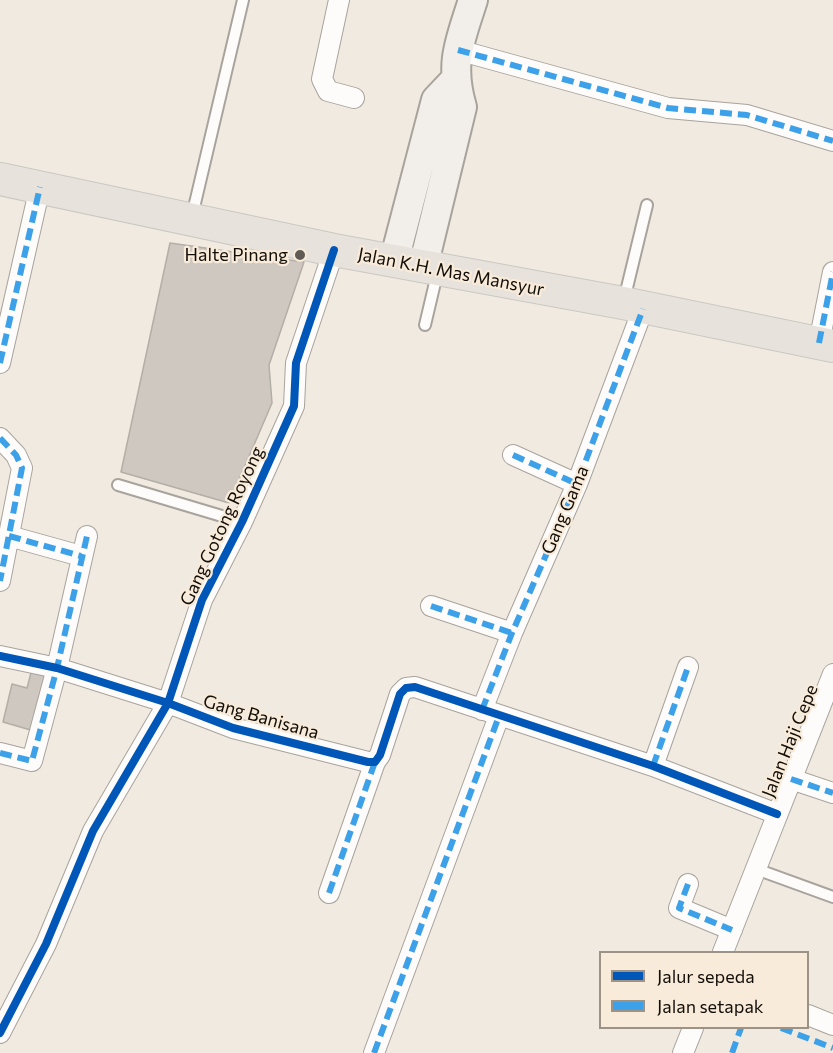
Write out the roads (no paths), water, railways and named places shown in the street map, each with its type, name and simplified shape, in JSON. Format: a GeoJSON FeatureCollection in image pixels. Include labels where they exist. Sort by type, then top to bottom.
{"type":"FeatureCollection","features":[{"type":"Feature","properties":{"kind":"main road"},"geometry":{"type":"LineString","coordinates":[[418,266],[436,100],[454,81],[458,50],[473,0]]}},
{"type":"Feature","properties":{"kind":"main road","name":"Jalan K.H. Mas Mansyur"},"geometry":{"type":"LineString","coordinates":[[0,179],[334,250],[826,345]]}},
{"type":"Feature","properties":{"kind":"street"},"geometry":{"type":"LineString","coordinates":[[339,0],[322,79],[328,91],[354,98]]}},
{"type":"Feature","properties":{"kind":"street"},"geometry":{"type":"LineString","coordinates":[[458,50],[668,108],[747,115],[833,141]]}},
{"type":"Feature","properties":{"kind":"street"},"geometry":{"type":"LineString","coordinates":[[0,363],[40,187]]}},
{"type":"Feature","properties":{"kind":"street","name":"Gang Gotong Royong"},"geometry":{"type":"LineString","coordinates":[[0,1033],[46,944],[93,831],[168,703],[202,600],[242,522],[294,406],[296,363],[334,250]]}},
{"type":"Feature","properties":{"kind":"street"},"geometry":{"type":"LineString","coordinates":[[826,345],[833,272]]}},
{"type":"Feature","properties":{"kind":"street","name":"Gang Gama"},"geometry":{"type":"LineString","coordinates":[[374,1053],[490,713],[512,633],[577,484],[633,306]]}},
{"type":"Feature","properties":{"kind":"street"},"geometry":{"type":"LineString","coordinates":[[0,438],[16,455],[21,468],[0,581]]}},
{"type":"Feature","properties":{"kind":"street"},"geometry":{"type":"LineString","coordinates":[[513,455],[577,484]]}},
{"type":"Feature","properties":{"kind":"street"},"geometry":{"type":"LineString","coordinates":[[9,536],[81,556]]}},
{"type":"Feature","properties":{"kind":"street"},"geometry":{"type":"LineString","coordinates":[[0,753],[32,761],[57,668],[87,536]]}},
{"type":"Feature","properties":{"kind":"street"},"geometry":{"type":"LineString","coordinates":[[431,606],[512,633]]}},
{"type":"Feature","properties":{"kind":"street","name":"Gang Banisana"},"geometry":{"type":"LineString","coordinates":[[0,656],[57,668],[168,703],[233,728],[375,762]]}},
{"type":"Feature","properties":{"kind":"street"},"geometry":{"type":"LineString","coordinates":[[653,766],[688,667]]}},
{"type":"Feature","properties":{"kind":"street","name":"Jalan Haji Cepe"},"geometry":{"type":"LineString","coordinates":[[723,951],[833,674]]}},
{"type":"Feature","properties":{"kind":"street"},"geometry":{"type":"LineString","coordinates":[[329,893],[400,694],[406,688],[415,687],[653,766],[777,814]]}},
{"type":"Feature","properties":{"kind":"street"},"geometry":{"type":"LineString","coordinates":[[791,779],[833,794]]}},
{"type":"Feature","properties":{"kind":"street"},"geometry":{"type":"LineString","coordinates":[[688,884],[679,908],[732,930]]}},
{"type":"Feature","properties":{"kind":"street"},"geometry":{"type":"LineString","coordinates":[[809,1016],[833,1025]]}},
{"type":"Feature","properties":{"kind":"street"},"geometry":{"type":"LineString","coordinates":[[683,1053],[693,1029]]}},
{"type":"Feature","properties":{"kind":"lane"},"geometry":{"type":"LineString","coordinates":[[192,219],[243,0]]}},
{"type":"Feature","properties":{"kind":"lane"},"geometry":{"type":"LineString","coordinates":[[633,306],[647,205]]}},
{"type":"Feature","properties":{"kind":"lane"},"geometry":{"type":"LineString","coordinates":[[418,266],[425,325]]}},
{"type":"Feature","properties":{"kind":"lane"},"geometry":{"type":"LineString","coordinates":[[118,485],[242,522]]}},
{"type":"Feature","properties":{"kind":"lane"},"geometry":{"type":"LineString","coordinates":[[756,869],[833,897]]}},
{"type":"Feature","properties":{"kind":"place","name":"Halte Pinang"},"geometry":{"type":"Point","coordinates":[300,255]}}]}
